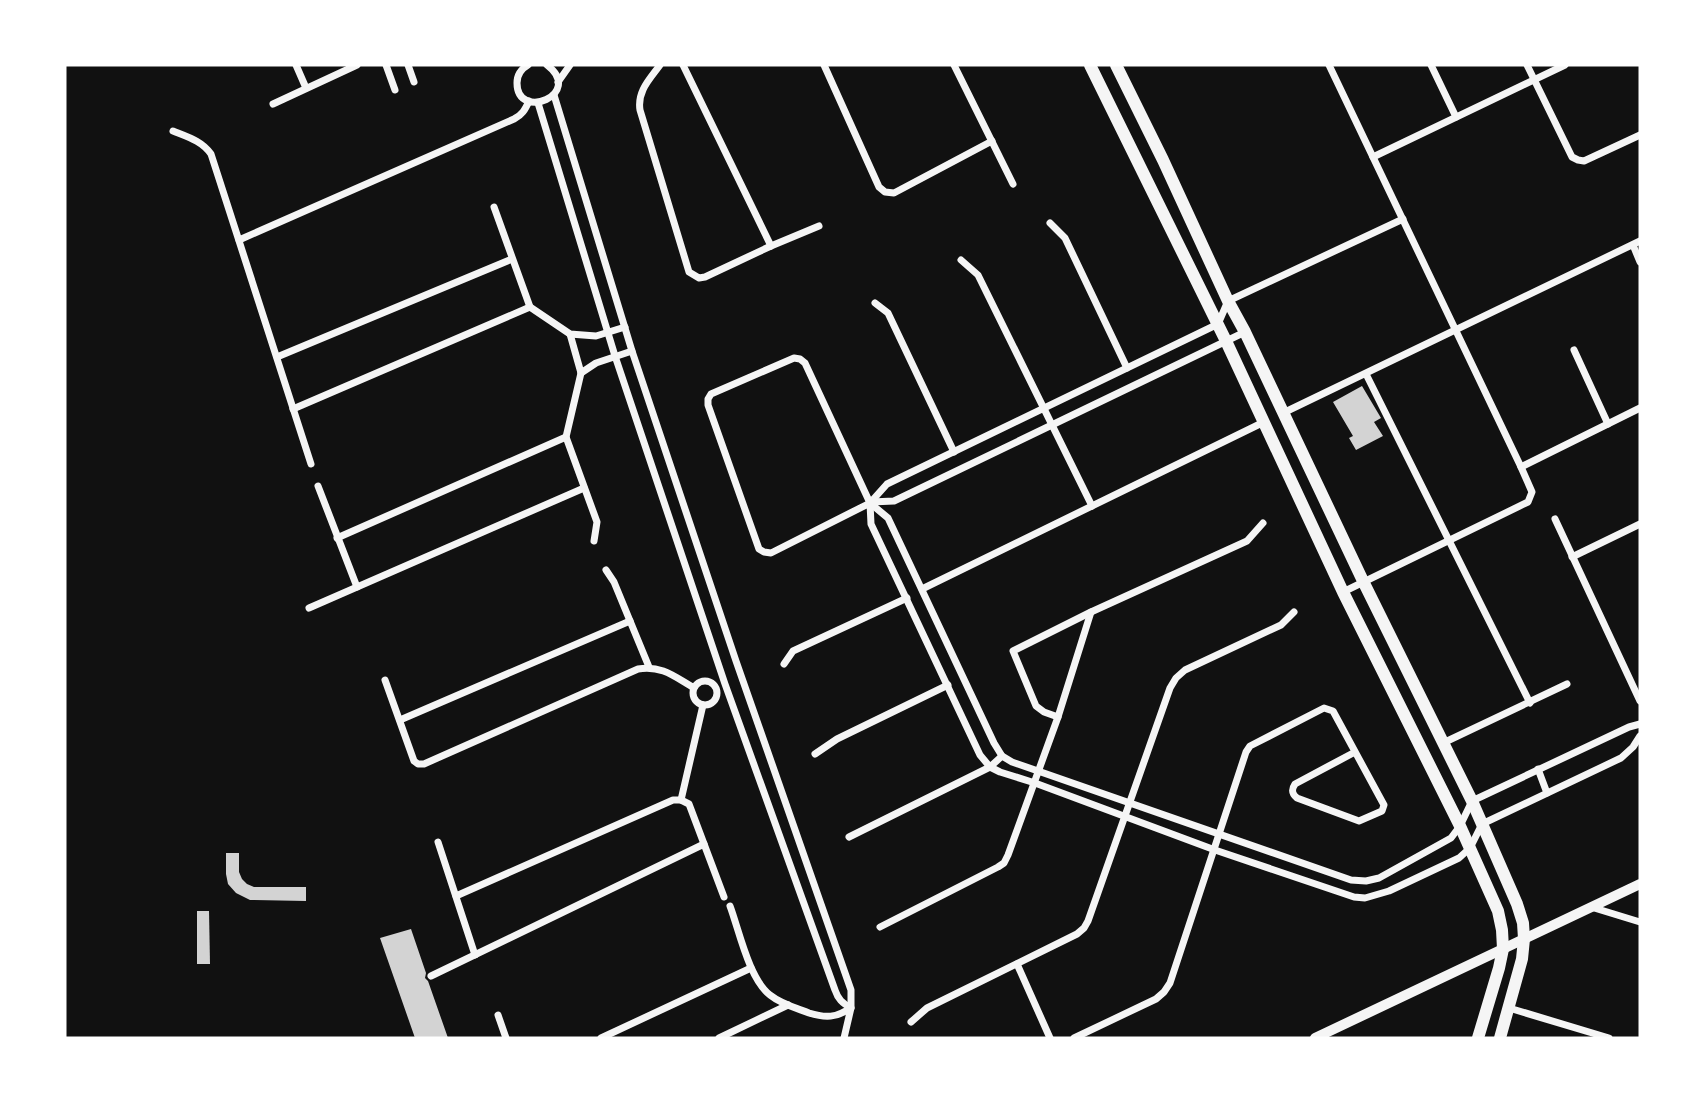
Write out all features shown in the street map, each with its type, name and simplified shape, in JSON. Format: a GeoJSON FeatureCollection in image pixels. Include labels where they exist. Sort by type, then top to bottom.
{"type":"FeatureCollection","features":[{"type":"Feature","properties":{"kind":"main road"},"geometry":{"type":"LineString","coordinates":[[1090,65],[1218,324],[1343,592],[1460,826],[1499,911],[1503,949],[1478,1038]]}},
{"type":"Feature","properties":{"kind":"main road"},"geometry":{"type":"LineString","coordinates":[[1116,65],[1363,581],[1472,801],[1517,904],[1523,923],[1522,959],[1500,1038]]}},
{"type":"Feature","properties":{"kind":"main road"},"geometry":{"type":"LineString","coordinates":[[1142,171],[1163,160]]}},
{"type":"Feature","properties":{"kind":"street"},"geometry":{"type":"LineString","coordinates":[[296,65],[306,88]]}},
{"type":"Feature","properties":{"kind":"street"},"geometry":{"type":"LineString","coordinates":[[273,104],[357,65]]}},
{"type":"Feature","properties":{"kind":"street"},"geometry":{"type":"LineString","coordinates":[[386,65],[395,90]]}},
{"type":"Feature","properties":{"kind":"street"},"geometry":{"type":"LineString","coordinates":[[408,65],[414,82]]}},
{"type":"Feature","properties":{"kind":"street"},"geometry":{"type":"LineString","coordinates":[[528,65],[519,73],[518,89],[522,97],[538,103],[550,99],[557,88],[556,75],[547,65]]}},
{"type":"Feature","properties":{"kind":"street"},"geometry":{"type":"LineString","coordinates":[[558,82],[570,65]]}},
{"type":"Feature","properties":{"kind":"street"},"geometry":{"type":"LineString","coordinates":[[660,65],[638,99],[689,272],[699,278],[705,277],[819,226]]}},
{"type":"Feature","properties":{"kind":"street"},"geometry":{"type":"LineString","coordinates":[[683,65],[771,246]]}},
{"type":"Feature","properties":{"kind":"street"},"geometry":{"type":"LineString","coordinates":[[824,65],[879,187],[885,192],[894,193],[992,141]]}},
{"type":"Feature","properties":{"kind":"street"},"geometry":{"type":"LineString","coordinates":[[954,65],[1013,184]]}},
{"type":"Feature","properties":{"kind":"street"},"geometry":{"type":"LineString","coordinates":[[1329,65],[1532,492],[1528,502],[1343,592]]}},
{"type":"Feature","properties":{"kind":"street"},"geometry":{"type":"LineString","coordinates":[[1431,65],[1456,117]]}},
{"type":"Feature","properties":{"kind":"street"},"geometry":{"type":"LineString","coordinates":[[1527,65],[1572,157],[1584,161],[1640,135]]}},
{"type":"Feature","properties":{"kind":"street"},"geometry":{"type":"LineString","coordinates":[[1373,157],[1565,65]]}},
{"type":"Feature","properties":{"kind":"street"},"geometry":{"type":"LineString","coordinates":[[554,94],[632,351],[851,990],[851,1007],[844,1038]]}},
{"type":"Feature","properties":{"kind":"street"},"geometry":{"type":"LineString","coordinates":[[239,240],[514,119],[526,110],[529,101]]}},
{"type":"Feature","properties":{"kind":"street"},"geometry":{"type":"LineString","coordinates":[[538,103],[615,356],[725,684],[838,998],[851,1007]]}},
{"type":"Feature","properties":{"kind":"street"},"geometry":{"type":"LineString","coordinates":[[173,131],[200,142],[211,154],[311,464]]}},
{"type":"Feature","properties":{"kind":"street"},"geometry":{"type":"LineString","coordinates":[[494,207],[530,307],[570,334],[596,336],[625,327]]}},
{"type":"Feature","properties":{"kind":"street"},"geometry":{"type":"LineString","coordinates":[[1403,219],[1228,301],[1218,324],[887,484],[870,503],[771,553],[759,549],[708,399],[711,394],[794,358],[800,359],[805,363],[870,503],[871,524],[981,755],[990,767],[1214,850],[1346,894],[1365,898],[1389,891],[1459,858],[1470,848],[1482,824],[1621,758],[1640,736]]}},
{"type":"Feature","properties":{"kind":"street"},"geometry":{"type":"LineString","coordinates":[[1050,223],[1065,238],[1127,368]]}},
{"type":"Feature","properties":{"kind":"street"},"geometry":{"type":"LineString","coordinates":[[1283,413],[1636,243],[1640,262]]}},
{"type":"Feature","properties":{"kind":"street"},"geometry":{"type":"LineString","coordinates":[[277,357],[512,259]]}},
{"type":"Feature","properties":{"kind":"street"},"geometry":{"type":"LineString","coordinates":[[961,260],[978,275],[1092,506]]}},
{"type":"Feature","properties":{"kind":"street"},"geometry":{"type":"LineString","coordinates":[[876,303],[888,313],[954,452]]}},
{"type":"Feature","properties":{"kind":"street"},"geometry":{"type":"LineString","coordinates":[[293,409],[530,307]]}},
{"type":"Feature","properties":{"kind":"street"},"geometry":{"type":"LineString","coordinates":[[870,503],[894,501],[1245,332]]}},
{"type":"Feature","properties":{"kind":"street"},"geometry":{"type":"LineString","coordinates":[[570,334],[581,373],[566,437],[597,522],[594,541]]}},
{"type":"Feature","properties":{"kind":"street"},"geometry":{"type":"LineString","coordinates":[[1574,350],[1608,424]]}},
{"type":"Feature","properties":{"kind":"street"},"geometry":{"type":"LineString","coordinates":[[581,373],[596,363],[632,351]]}},
{"type":"Feature","properties":{"kind":"street"},"geometry":{"type":"LineString","coordinates":[[1366,374],[1530,703]]}},
{"type":"Feature","properties":{"kind":"street"},"geometry":{"type":"LineString","coordinates":[[1521,467],[1640,408]]}},
{"type":"Feature","properties":{"kind":"street"},"geometry":{"type":"LineString","coordinates":[[922,589],[1264,422]]}},
{"type":"Feature","properties":{"kind":"street"},"geometry":{"type":"LineString","coordinates":[[337,538],[566,437]]}},
{"type":"Feature","properties":{"kind":"street"},"geometry":{"type":"LineString","coordinates":[[318,486],[357,587]]}},
{"type":"Feature","properties":{"kind":"street"},"geometry":{"type":"LineString","coordinates":[[309,608],[584,488]]}},
{"type":"Feature","properties":{"kind":"street"},"geometry":{"type":"LineString","coordinates":[[870,503],[888,518],[1002,756],[1012,762],[1351,880],[1379,878],[1451,838],[1472,801],[1640,724]]}},
{"type":"Feature","properties":{"kind":"street"},"geometry":{"type":"LineString","coordinates":[[1555,519],[1640,701]]}},
{"type":"Feature","properties":{"kind":"street"},"geometry":{"type":"LineString","coordinates":[[1058,717],[1037,706],[1013,651],[1091,612],[1247,541],[1263,523]]}},
{"type":"Feature","properties":{"kind":"street"},"geometry":{"type":"LineString","coordinates":[[1572,557],[1640,524]]}},
{"type":"Feature","properties":{"kind":"street"},"geometry":{"type":"LineString","coordinates":[[606,570],[614,582],[649,667]]}},
{"type":"Feature","properties":{"kind":"street"},"geometry":{"type":"LineString","coordinates":[[784,664],[793,651],[907,598]]}},
{"type":"Feature","properties":{"kind":"street"},"geometry":{"type":"LineString","coordinates":[[880,927],[1004,863],[1058,717],[1091,612]]}},
{"type":"Feature","properties":{"kind":"street"},"geometry":{"type":"LineString","coordinates":[[911,1022],[927,1008],[1083,929],[1175,678],[1185,670],[1281,625],[1294,612]]}},
{"type":"Feature","properties":{"kind":"street"},"geometry":{"type":"LineString","coordinates":[[400,720],[630,621]]}},
{"type":"Feature","properties":{"kind":"street"},"geometry":{"type":"LineString","coordinates":[[386,680],[414,761],[418,764],[424,764],[638,669],[660,668],[694,688]]}},
{"type":"Feature","properties":{"kind":"street"},"geometry":{"type":"LineString","coordinates":[[716,687],[742,677]]}},
{"type":"Feature","properties":{"kind":"street"},"geometry":{"type":"LineString","coordinates":[[705,681],[716,687],[717,696],[712,703],[703,705],[696,701],[694,688],[701,682],[705,681]]}},
{"type":"Feature","properties":{"kind":"street"},"geometry":{"type":"LineString","coordinates":[[1442,743],[1567,684]]}},
{"type":"Feature","properties":{"kind":"street"},"geometry":{"type":"LineString","coordinates":[[815,754],[836,739],[948,685]]}},
{"type":"Feature","properties":{"kind":"street"},"geometry":{"type":"LineString","coordinates":[[681,800],[703,705]]}},
{"type":"Feature","properties":{"kind":"street"},"geometry":{"type":"LineString","coordinates":[[1074,1038],[1156,999],[1170,983],[1246,752],[1255,742],[1324,708],[1333,711],[1384,805],[1383,809],[1363,820],[1354,820],[1297,798],[1292,792],[1295,784],[1355,752]]}},
{"type":"Feature","properties":{"kind":"street"},"geometry":{"type":"LineString","coordinates":[[849,837],[990,767],[1002,756]]}},
{"type":"Feature","properties":{"kind":"street"},"geometry":{"type":"LineString","coordinates":[[1538,769],[1547,793]]}},
{"type":"Feature","properties":{"kind":"street"},"geometry":{"type":"LineString","coordinates":[[456,896],[673,800],[681,800],[689,804],[724,897]]}},
{"type":"Feature","properties":{"kind":"street"},"geometry":{"type":"LineString","coordinates":[[438,842],[475,955]]}},
{"type":"Feature","properties":{"kind":"street"},"geometry":{"type":"LineString","coordinates":[[431,976],[704,844]]}},
{"type":"Feature","properties":{"kind":"street"},"geometry":{"type":"LineString","coordinates":[[1315,1038],[1640,884]]}},
{"type":"Feature","properties":{"kind":"street"},"geometry":{"type":"LineString","coordinates":[[730,905],[751,968],[758,983],[769,995],[788,1005],[826,1017],[842,1014],[851,1007]]}},
{"type":"Feature","properties":{"kind":"street"},"geometry":{"type":"LineString","coordinates":[[1591,907],[1640,922]]}},
{"type":"Feature","properties":{"kind":"street"},"geometry":{"type":"LineString","coordinates":[[1017,964],[1050,1038]]}},
{"type":"Feature","properties":{"kind":"street"},"geometry":{"type":"LineString","coordinates":[[601,1038],[751,968]]}},
{"type":"Feature","properties":{"kind":"street"},"geometry":{"type":"LineString","coordinates":[[719,1038],[788,1005]]}},
{"type":"Feature","properties":{"kind":"street"},"geometry":{"type":"LineString","coordinates":[[1509,1008],[1609,1038]]}},
{"type":"Feature","properties":{"kind":"street"},"geometry":{"type":"LineString","coordinates":[[498,1015],[506,1038]]}},
{"type":"Feature","properties":{"kind":"building"},"geometry":{"type":"Polygon","coordinates":[[[1362,386],[1381,418],[1374,422],[1383,436],[1356,450],[1349,438],[1353,436],[1333,402],[1362,386]]]}},
{"type":"Feature","properties":{"kind":"building"},"geometry":{"type":"Polygon","coordinates":[[[226,853],[239,853],[239,872],[247,884],[254,887],[306,887],[306,901],[250,900],[236,893],[228,884],[226,853]]]}},
{"type":"Feature","properties":{"kind":"building"},"geometry":{"type":"Polygon","coordinates":[[[197,911],[209,911],[210,964],[197,964],[197,911]]]}},
{"type":"Feature","properties":{"kind":"building"},"geometry":{"type":"Polygon","coordinates":[[[411,929],[426,973],[425,978],[448,1038],[415,1038],[380,938],[411,929]]]}}]}
